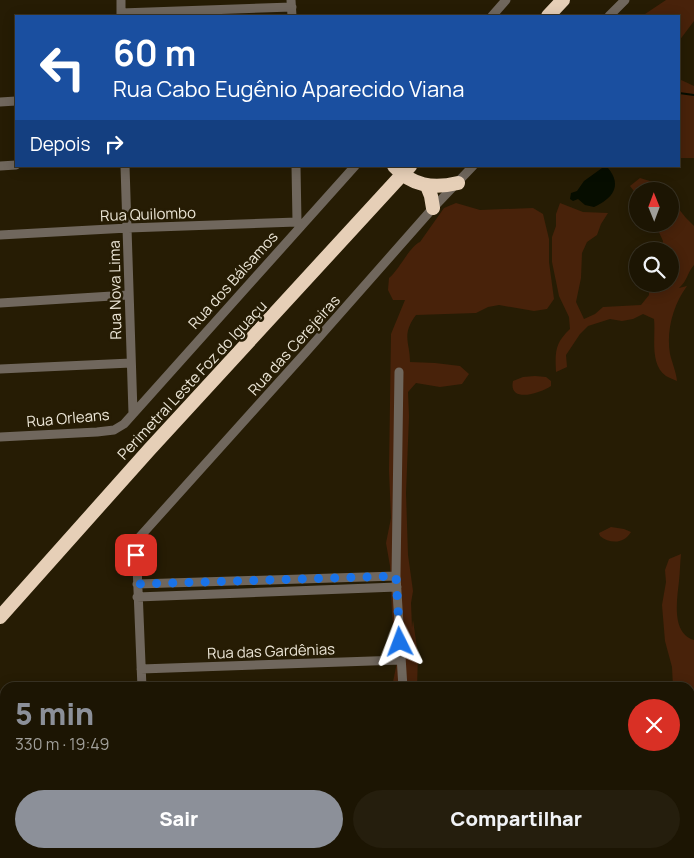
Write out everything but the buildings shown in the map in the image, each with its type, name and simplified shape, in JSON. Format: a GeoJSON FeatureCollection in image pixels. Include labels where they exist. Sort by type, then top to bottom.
{"type":"FeatureCollection","features":[{"type":"Feature","properties":{"kind":"highway"},"geometry":{"type":"LineString","coordinates":[[549,15],[563,0]]}},
{"type":"Feature","properties":{"kind":"highway"},"geometry":{"type":"LineString","coordinates":[[402,169],[427,186],[442,187],[458,183]]}},
{"type":"Feature","properties":{"kind":"highway","name":"Perimetral Leste Foz do Iguaçu"},"geometry":{"type":"LineString","coordinates":[[0,617],[402,169]]}},
{"type":"Feature","properties":{"kind":"highway"},"geometry":{"type":"LineString","coordinates":[[427,186],[433,208]]}},
{"type":"Feature","properties":{"kind":"street"},"geometry":{"type":"LineString","coordinates":[[121,0],[121,14],[292,8]]}},
{"type":"Feature","properties":{"kind":"street"},"geometry":{"type":"LineString","coordinates":[[493,15],[506,0]]}},
{"type":"Feature","properties":{"kind":"street"},"geometry":{"type":"LineString","coordinates":[[609,15],[625,0]]}},
{"type":"Feature","properties":{"kind":"street"},"geometry":{"type":"LineString","coordinates":[[0,102],[15,101]]}},
{"type":"Feature","properties":{"kind":"street"},"geometry":{"type":"LineString","coordinates":[[0,166],[15,165]]}},
{"type":"Feature","properties":{"kind":"street","name":"Rua Nova Lima"},"geometry":{"type":"LineString","coordinates":[[125,167],[133,412]]}},
{"type":"Feature","properties":{"kind":"street"},"geometry":{"type":"LineString","coordinates":[[296,167],[299,225]]}},
{"type":"Feature","properties":{"kind":"street","name":"Rua dos Bálsamos"},"geometry":{"type":"LineString","coordinates":[[133,412],[299,225],[354,167]]}},
{"type":"Feature","properties":{"kind":"street","name":"Rua das Cerejeiras"},"geometry":{"type":"LineString","coordinates":[[137,584],[136,541],[433,208],[472,167]]}},
{"type":"Feature","properties":{"kind":"street","name":"Rua Quilombo"},"geometry":{"type":"LineString","coordinates":[[0,235],[128,228],[299,225]]}},
{"type":"Feature","properties":{"kind":"street"},"geometry":{"type":"LineString","coordinates":[[0,303],[128,295]]}},
{"type":"Feature","properties":{"kind":"street"},"geometry":{"type":"LineString","coordinates":[[0,369],[131,363]]}},
{"type":"Feature","properties":{"kind":"street"},"geometry":{"type":"LineString","coordinates":[[399,372],[396,576],[403,682]]}},
{"type":"Feature","properties":{"kind":"street","name":"Rua Orleans"},"geometry":{"type":"LineString","coordinates":[[0,437],[114,430],[124,424],[133,412]]}},
{"type":"Feature","properties":{"kind":"street"},"geometry":{"type":"LineString","coordinates":[[142,682],[137,584],[396,576]]}},
{"type":"Feature","properties":{"kind":"street"},"geometry":{"type":"LineString","coordinates":[[138,597],[397,587]]}},
{"type":"Feature","properties":{"kind":"street","name":"Rua das Gardênias"},"geometry":{"type":"LineString","coordinates":[[141,669],[401,660]]}},
{"type":"Feature","properties":{"kind":"shaded area"},"geometry":{"type":"Polygon","coordinates":[[[666,0],[694,0],[694,21],[680,40],[680,15],[644,15],[666,0]]]}},
{"type":"Feature","properties":{"kind":"shaded area"},"geometry":{"type":"Polygon","coordinates":[[[680,79],[694,86],[694,158],[680,158],[680,79]]]}},
{"type":"Feature","properties":{"kind":"shaded area"},"geometry":{"type":"Polygon","coordinates":[[[602,168],[608,168],[615,181],[613,191],[606,200],[594,207],[585,205],[578,199],[573,201],[570,199],[571,193],[577,191],[584,181],[602,168]]]}},
{"type":"Feature","properties":{"kind":"shaded area"},"geometry":{"type":"Polygon","coordinates":[[[640,178],[653,182],[635,182],[640,178]]]}},
{"type":"Feature","properties":{"kind":"shaded area"},"geometry":{"type":"Polygon","coordinates":[[[456,203],[480,210],[533,208],[543,214],[549,239],[549,262],[554,299],[547,309],[534,311],[499,305],[488,307],[476,313],[416,315],[411,322],[407,338],[410,362],[460,366],[469,374],[462,384],[440,387],[416,383],[408,392],[406,493],[408,555],[413,591],[411,603],[412,628],[413,620],[418,655],[417,682],[393,682],[397,662],[390,566],[386,543],[391,518],[389,470],[391,334],[405,300],[393,300],[388,290],[389,278],[412,248],[420,242],[444,208],[456,203]]]}},
{"type":"Feature","properties":{"kind":"shaded area"},"geometry":{"type":"Polygon","coordinates":[[[560,203],[583,212],[608,213],[597,235],[587,242],[582,253],[581,278],[576,302],[584,319],[595,314],[603,307],[641,305],[649,295],[649,292],[679,292],[679,288],[687,286],[674,310],[669,336],[670,354],[677,381],[666,376],[657,364],[654,349],[654,319],[643,314],[633,319],[622,321],[610,319],[588,326],[580,334],[566,355],[567,367],[556,372],[557,348],[561,339],[570,329],[569,317],[559,296],[552,262],[552,237],[560,203]]]}},
{"type":"Feature","properties":{"kind":"shaded area"},"geometry":{"type":"Polygon","coordinates":[[[679,209],[694,226],[694,265],[679,288],[679,242],[663,241],[659,232],[679,232],[679,209]]]}},
{"type":"Feature","properties":{"kind":"shaded area"},"geometry":{"type":"Polygon","coordinates":[[[523,377],[546,377],[551,381],[551,386],[533,394],[520,395],[515,392],[513,381],[523,377]]]}},
{"type":"Feature","properties":{"kind":"shaded area"},"geometry":{"type":"Polygon","coordinates":[[[611,527],[631,532],[625,539],[617,542],[600,536],[599,533],[611,527]]]}},
{"type":"Feature","properties":{"kind":"shaded area"},"geometry":{"type":"Polygon","coordinates":[[[681,554],[677,615],[682,630],[694,640],[694,682],[673,682],[672,667],[665,641],[662,605],[666,582],[665,570],[669,559],[681,554]]]}},
{"type":"Feature","properties":{"kind":"waterway"},"geometry":{"type":"LineString","coordinates":[[680,93],[694,95]]}},
{"type":"Feature","properties":{"kind":"route"},"geometry":{"type":"LineString","coordinates":[[136,555],[137,584],[396,576],[400,642]]}}]}
